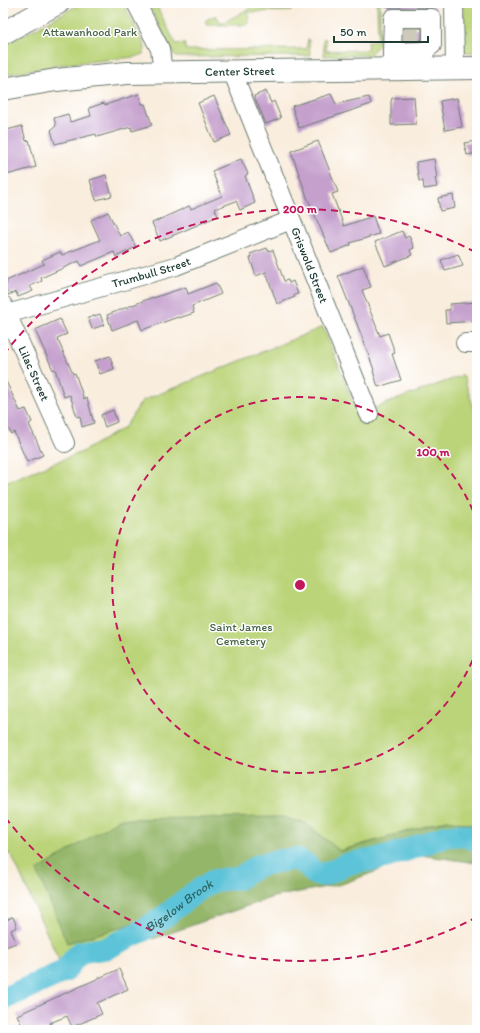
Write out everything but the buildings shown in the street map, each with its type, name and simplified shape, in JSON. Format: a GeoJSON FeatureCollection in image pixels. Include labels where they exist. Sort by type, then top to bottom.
{"type":"FeatureCollection","features":[{"type":"Feature","properties":{"kind":"main road"},"geometry":{"type":"LineString","coordinates":[[3,33],[58,3]]}},
{"type":"Feature","properties":{"kind":"main road","name":"Center Street"},"geometry":{"type":"LineString","coordinates":[[3,89],[56,80],[114,74],[232,71],[394,49],[426,48],[455,68],[477,68]]}},
{"type":"Feature","properties":{"kind":"street"},"geometry":{"type":"LineString","coordinates":[[136,3],[160,49],[163,72]]}},
{"type":"Feature","properties":{"kind":"street"},"geometry":{"type":"LineString","coordinates":[[454,3],[455,68]]}},
{"type":"Feature","properties":{"kind":"street"},"geometry":{"type":"LineString","coordinates":[[394,49],[393,18],[432,18],[426,48]]}},
{"type":"Feature","properties":{"kind":"street"},"geometry":{"type":"LineString","coordinates":[[426,48],[455,35]]}},
{"type":"Feature","properties":{"kind":"street","name":"Griswold Street"},"geometry":{"type":"LineString","coordinates":[[232,71],[369,414]]}},
{"type":"Feature","properties":{"kind":"street","name":"Trumbull Street"},"geometry":{"type":"LineString","coordinates":[[5,309],[176,266],[291,220]]}},
{"type":"Feature","properties":{"kind":"street","name":"Lilac Street"},"geometry":{"type":"LineString","coordinates":[[5,309],[65,443]]}},
{"type":"Feature","properties":{"kind":"green space","name":"Attawanhood Park"},"geometry":{"type":"Polygon","coordinates":[[[82,3],[123,3],[144,44],[145,49],[143,54],[135,57],[67,64],[3,75],[3,46],[82,3]]]}},
{"type":"Feature","properties":{"kind":"green space"},"geometry":{"type":"Polygon","coordinates":[[[148,3],[155,3],[176,44],[184,43],[186,50],[306,49],[308,39],[310,56],[176,57],[148,3]]]}},
{"type":"Feature","properties":{"kind":"green space"},"geometry":{"type":"Polygon","coordinates":[[[259,3],[282,4],[290,7],[292,11],[248,12],[249,23],[246,25],[207,25],[205,23],[206,20],[216,15],[221,24],[259,3]]]}},
{"type":"Feature","properties":{"kind":"green space"},"geometry":{"type":"Polygon","coordinates":[[[377,3],[380,3],[380,44],[369,55],[324,56],[324,38],[326,39],[326,51],[367,50],[368,41],[378,40],[377,3]]]}},
{"type":"Feature","properties":{"kind":"green space"},"geometry":{"type":"Polygon","coordinates":[[[463,3],[477,3],[477,53],[464,52],[463,3]]]}},
{"type":"Feature","properties":{"kind":"green space","name":"Saint James Cemetery"},"geometry":{"type":"Polygon","coordinates":[[[323,327],[358,414],[463,375],[477,418],[477,826],[447,820],[315,858],[133,935],[62,967],[11,854],[3,855],[3,483],[82,452],[125,427],[142,401],[323,327]]]}},
{"type":"Feature","properties":{"kind":"green space"},"geometry":{"type":"Polygon","coordinates":[[[283,817],[307,824],[340,851],[448,820],[477,826],[477,863],[420,855],[342,884],[273,897],[153,939],[139,922],[67,943],[37,871],[119,819],[283,817]]]}},
{"type":"Feature","properties":{"kind":"waterway","name":"Bigelow Brook"},"geometry":{"type":"LineString","coordinates":[[3,999],[65,971],[81,952],[107,948],[142,931],[213,881],[238,879],[257,866],[278,861],[297,859],[307,865],[315,874],[323,875],[347,864],[387,857],[446,836],[462,835],[477,840]]}},
{"type":"Feature","properties":{"kind":"tunnel"},"geometry":{"type":"LineString","coordinates":[[401,38],[423,37]]}}]}
